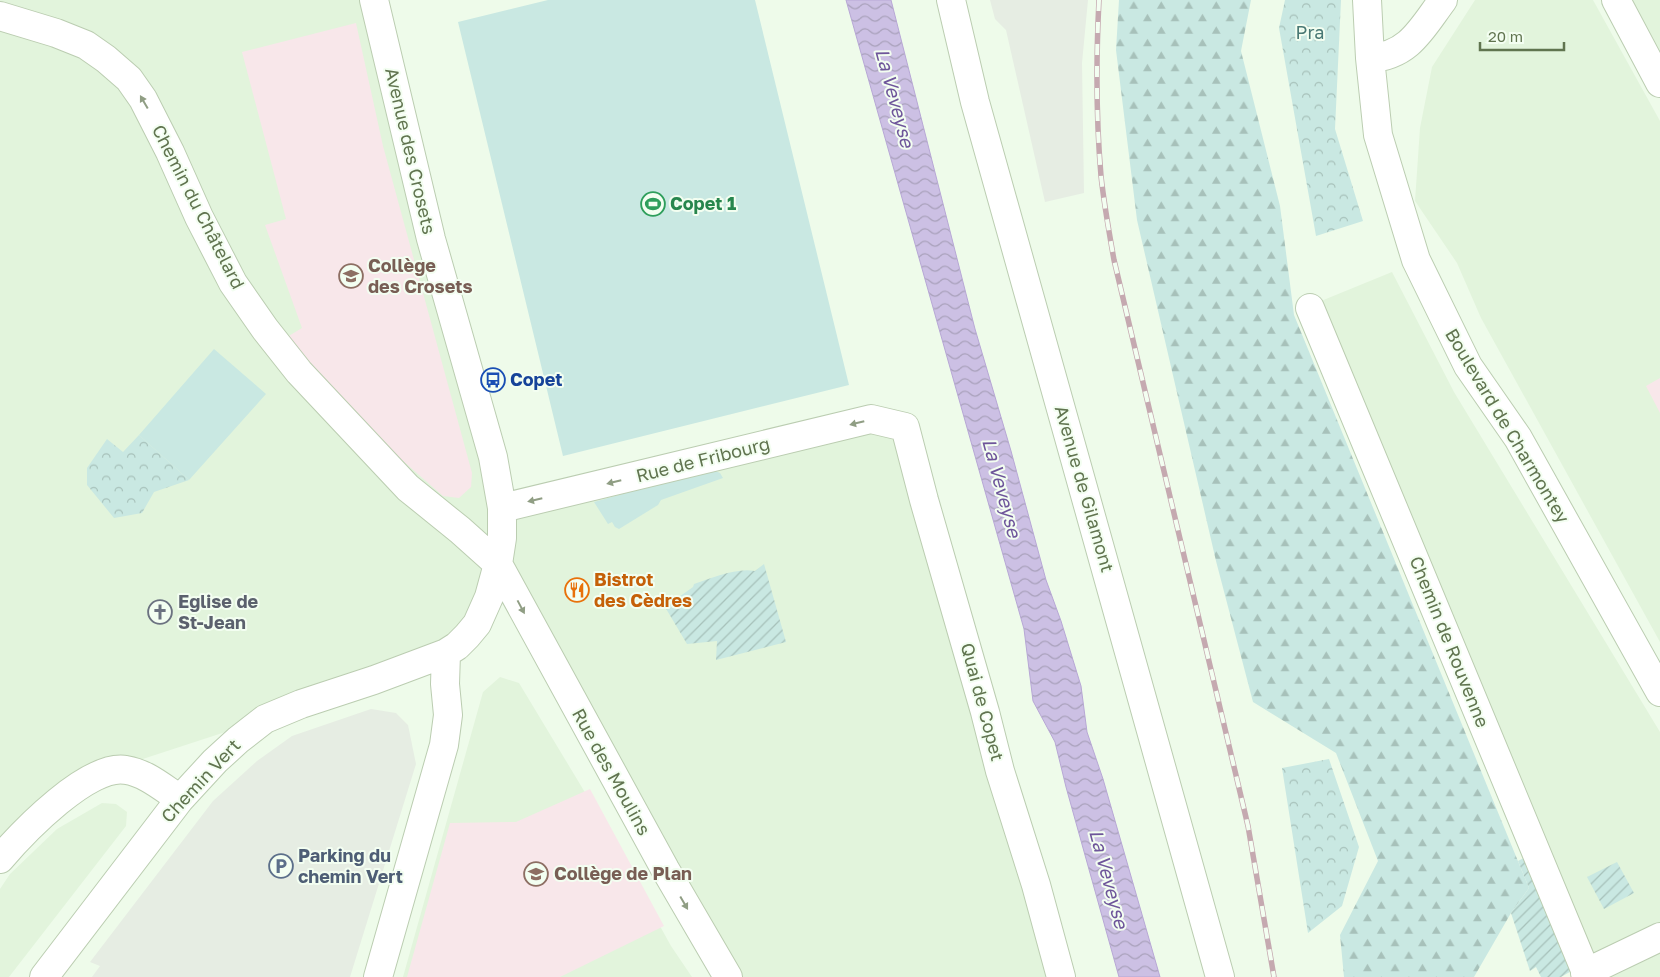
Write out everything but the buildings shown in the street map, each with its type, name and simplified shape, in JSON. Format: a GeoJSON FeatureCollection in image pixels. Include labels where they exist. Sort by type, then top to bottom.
{"type":"FeatureCollection","features":[{"type":"Feature","properties":{"kind":"street","name":"Avenue des Crosets"},"geometry":{"type":"LineString","coordinates":[[374,0],[434,248],[492,457],[502,508],[502,538],[498,564]]}},
{"type":"Feature","properties":{"kind":"street","name":"Avenue de Gilamont"},"geometry":{"type":"LineString","coordinates":[[952,0],[975,102],[1220,977]]}},
{"type":"Feature","properties":{"kind":"street","name":"Boulevard de Charmontey"},"geometry":{"type":"LineString","coordinates":[[1367,0],[1370,58],[1378,135],[1416,260],[1468,366],[1518,438],[1660,692]]}},
{"type":"Feature","properties":{"kind":"street"},"geometry":{"type":"LineString","coordinates":[[1370,58],[1389,56],[1404,48],[1418,34],[1443,0]]}},
{"type":"Feature","properties":{"kind":"street"},"geometry":{"type":"LineString","coordinates":[[1616,0],[1660,82]]}},
{"type":"Feature","properties":{"kind":"street","name":"Chemin du Châtelard"},"geometry":{"type":"LineString","coordinates":[[0,16],[56,33],[86,45],[129,79],[170,152],[199,217],[233,283],[265,329],[299,372],[408,488],[498,564]]}},
{"type":"Feature","properties":{"kind":"street","name":"Chemin de Rouvenne"},"geometry":{"type":"LineString","coordinates":[[1310,308],[1586,975]]}},
{"type":"Feature","properties":{"kind":"street","name":"Rue de Fribourg"},"geometry":{"type":"LineString","coordinates":[[502,508],[871,419],[905,427]]}},
{"type":"Feature","properties":{"kind":"street","name":"Quai de Copet"},"geometry":{"type":"LineString","coordinates":[[905,427],[924,500],[986,712],[1000,771],[1062,977]]}},
{"type":"Feature","properties":{"kind":"street"},"geometry":{"type":"LineString","coordinates":[[378,977],[444,745],[448,715],[445,684],[446,653],[457,646],[477,624],[489,596],[498,564]]}},
{"type":"Feature","properties":{"kind":"street","name":"Rue des Moulins"},"geometry":{"type":"LineString","coordinates":[[498,564],[665,869],[728,977]]}},
{"type":"Feature","properties":{"kind":"street","name":"Chemin Vert"},"geometry":{"type":"LineString","coordinates":[[44,977],[180,799],[215,761],[265,719],[301,704],[374,680],[446,653]]}},
{"type":"Feature","properties":{"kind":"street"},"geometry":{"type":"LineString","coordinates":[[0,858],[30,825],[82,783],[104,772],[124,769],[142,774],[180,799]]}},
{"type":"Feature","properties":{"kind":"street"},"geometry":{"type":"LineString","coordinates":[[1586,975],[1660,937]]}},
{"type":"Feature","properties":{"kind":"shaded area"},"geometry":{"type":"Polygon","coordinates":[[[0,0],[374,0],[502,508],[871,419],[905,427],[1061,977],[728,977],[498,565],[467,636],[265,719],[103,772],[0,862],[0,0]]]}},
{"type":"Feature","properties":{"kind":"shaded area"},"geometry":{"type":"Polygon","coordinates":[[[990,0],[1088,0],[1082,63],[1084,193],[1045,202],[1006,30],[995,19],[990,0]]]}},
{"type":"Feature","properties":{"kind":"shaded area"},"geometry":{"type":"Polygon","coordinates":[[[1475,0],[1593,0],[1660,121],[1660,642],[1481,318],[1457,263],[1415,201],[1420,128],[1432,67],[1475,0]]]}},
{"type":"Feature","properties":{"kind":"shaded area"},"geometry":{"type":"Polygon","coordinates":[[[1628,0],[1660,0],[1660,60],[1628,0]]]}},
{"type":"Feature","properties":{"kind":"shaded area","name":"Collège des Crosets"},"geometry":{"type":"Polygon","coordinates":[[[356,23],[383,146],[472,473],[471,487],[459,498],[443,496],[353,417],[287,337],[302,328],[265,225],[286,219],[242,52],[356,23]]]}},
{"type":"Feature","properties":{"kind":"shaded area"},"geometry":{"type":"Polygon","coordinates":[[[1392,272],[1454,392],[1660,732],[1660,977],[1594,977],[1321,301],[1392,272]]]}},
{"type":"Feature","properties":{"kind":"shaded area"},"geometry":{"type":"Polygon","coordinates":[[[1660,378],[1660,413],[1646,386],[1660,378]]]}},
{"type":"Feature","properties":{"kind":"shaded area","name":"Collège de Plan"},"geometry":{"type":"Polygon","coordinates":[[[500,677],[519,683],[598,814],[671,946],[692,977],[403,977],[483,692],[500,677]]]}},
{"type":"Feature","properties":{"kind":"shaded area","name":"Parking du chemin Vert"},"geometry":{"type":"Polygon","coordinates":[[[371,709],[396,713],[408,725],[416,764],[350,977],[92,977],[100,966],[90,962],[213,801],[257,761],[292,736],[371,709]]]}},
{"type":"Feature","properties":{"kind":"shaded area","name":"Collège de Plan"},"geometry":{"type":"Polygon","coordinates":[[[590,789],[664,926],[560,977],[407,977],[450,823],[516,822],[590,789]]]}},
{"type":"Feature","properties":{"kind":"shaded area"},"geometry":{"type":"Polygon","coordinates":[[[102,803],[116,804],[127,812],[126,826],[9,977],[0,977],[0,889],[10,874],[57,829],[102,803]]]}},
{"type":"Feature","properties":{"kind":"green space","name":"Copet 1"},"geometry":{"type":"Polygon","coordinates":[[[548,0],[755,0],[849,385],[563,456],[458,22],[548,0]]]}},
{"type":"Feature","properties":{"kind":"green space"},"geometry":{"type":"Polygon","coordinates":[[[1119,0],[1251,0],[1241,51],[1280,206],[1294,315],[1529,888],[1511,913],[1474,977],[1344,977],[1340,935],[1378,861],[1336,753],[1253,702],[1216,561],[1137,220],[1116,50],[1119,0]]]}},
{"type":"Feature","properties":{"kind":"green space","name":"Pra"},"geometry":{"type":"Polygon","coordinates":[[[1285,0],[1341,0],[1335,129],[1363,221],[1316,236],[1279,28],[1285,0]]]}},
{"type":"Feature","properties":{"kind":"green space"},"geometry":{"type":"Polygon","coordinates":[[[214,349],[266,394],[189,480],[139,435],[214,349]]]}},
{"type":"Feature","properties":{"kind":"green space"},"geometry":{"type":"Polygon","coordinates":[[[139,435],[189,480],[154,492],[142,513],[114,518],[87,485],[87,468],[107,439],[123,452],[139,435]]]}},
{"type":"Feature","properties":{"kind":"green space"},"geometry":{"type":"Polygon","coordinates":[[[711,469],[720,473],[723,478],[661,500],[658,505],[619,529],[612,522],[608,524],[594,502],[711,469]]]}},
{"type":"Feature","properties":{"kind":"green space"},"geometry":{"type":"Polygon","coordinates":[[[764,564],[786,642],[716,660],[717,641],[687,644],[665,607],[693,587],[694,584],[741,570],[755,571],[764,564]]]}},
{"type":"Feature","properties":{"kind":"green space"},"geometry":{"type":"Polygon","coordinates":[[[1329,759],[1359,847],[1342,906],[1308,933],[1282,768],[1329,759]]]}},
{"type":"Feature","properties":{"kind":"green space"},"geometry":{"type":"Polygon","coordinates":[[[1531,854],[1575,969],[1561,977],[1541,977],[1536,967],[1530,971],[1511,913],[1529,888],[1518,861],[1531,854]]]}},
{"type":"Feature","properties":{"kind":"green space"},"geometry":{"type":"Polygon","coordinates":[[[1617,862],[1634,893],[1604,909],[1587,877],[1617,862]]]}},
{"type":"Feature","properties":{"kind":"water","name":"La Veveyse"},"geometry":{"type":"Polygon","coordinates":[[[846,0],[891,0],[975,329],[1046,580],[1081,686],[1087,732],[1103,779],[1160,977],[1119,977],[1055,742],[1033,701],[1024,629],[846,0]]]}},
{"type":"Feature","properties":{"kind":"railway"},"geometry":{"type":"LineString","coordinates":[[1099,0],[1097,44],[1099,154],[1114,260],[1248,826],[1274,977]]}},
{"type":"Feature","properties":{"kind":"place","name":"Copet 1"},"geometry":{"type":"Point","coordinates":[653,204]}},
{"type":"Feature","properties":{"kind":"place","name":"Collège des Crosets"},"geometry":{"type":"Point","coordinates":[351,276]}},
{"type":"Feature","properties":{"kind":"place","name":"Copet"},"geometry":{"type":"Point","coordinates":[493,380]}},
{"type":"Feature","properties":{"kind":"place","name":"Bistrot des Cèdres"},"geometry":{"type":"Point","coordinates":[577,590]}},
{"type":"Feature","properties":{"kind":"place","name":"Eglise de St-Jean"},"geometry":{"type":"Point","coordinates":[160,612]}},
{"type":"Feature","properties":{"kind":"place","name":"Parking du chemin Vert"},"geometry":{"type":"Point","coordinates":[281,866]}},
{"type":"Feature","properties":{"kind":"place","name":"Collège de Plan"},"geometry":{"type":"Point","coordinates":[536,874]}}]}
